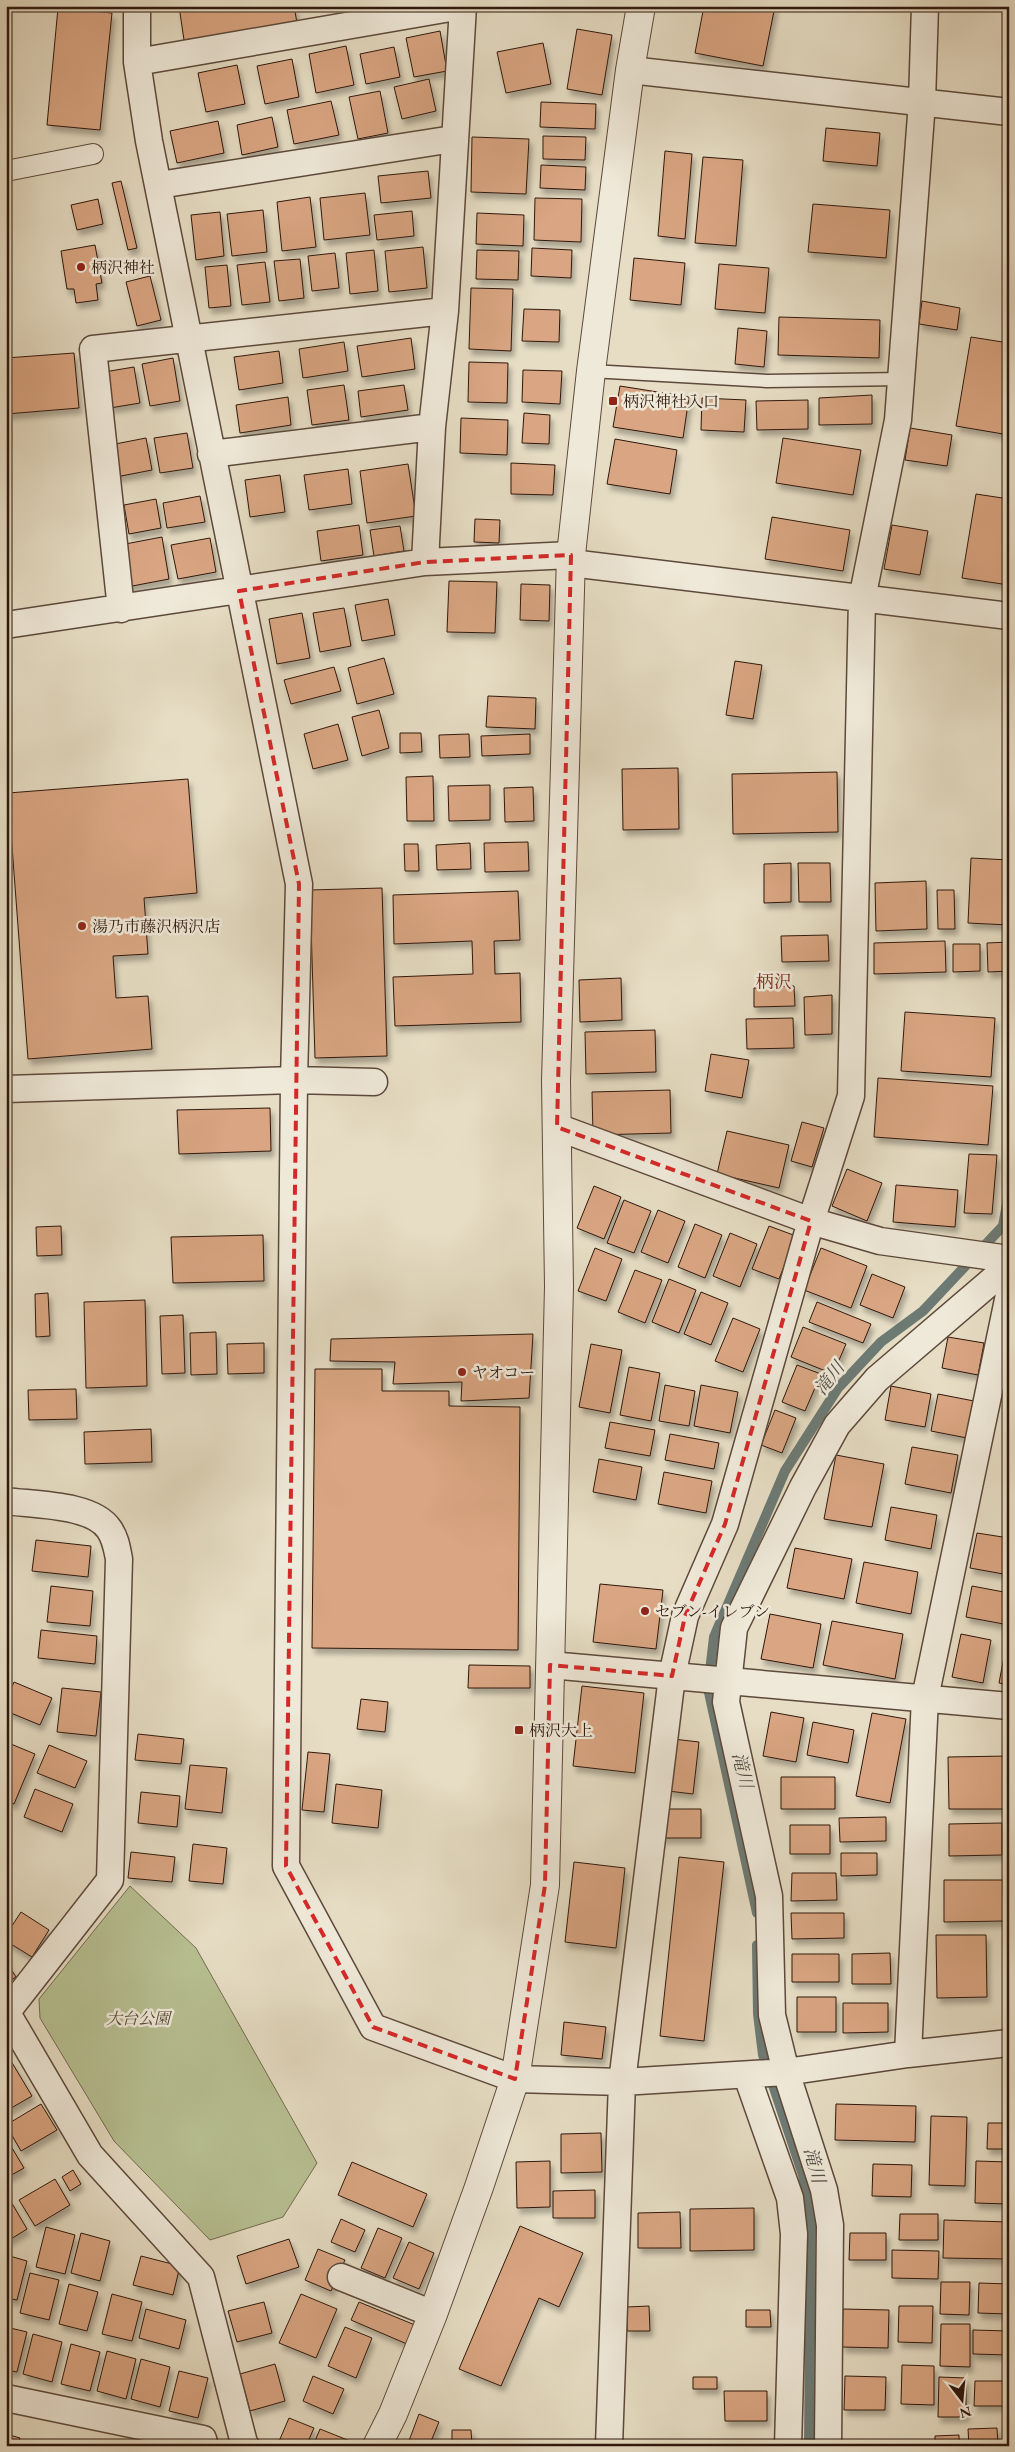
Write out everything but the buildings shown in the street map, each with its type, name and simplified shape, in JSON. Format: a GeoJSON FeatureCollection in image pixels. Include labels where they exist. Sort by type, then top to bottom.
{"type":"FeatureCollection","features":[{"type":"Feature","properties":{"kind":"street"},"geometry":{"type":"LineString","coordinates":[[137,6],[137,62],[159,185],[211,454],[299,884],[294,1080],[286,1866],[373,2027],[515,2079],[622,2082],[747,2076],[908,2054],[1009,2043]]}},
{"type":"Feature","properties":{"kind":"street"},"geometry":{"type":"LineString","coordinates":[[137,62],[462,6],[444,312],[432,427],[425,562]]}},
{"type":"Feature","properties":{"kind":"street"},"geometry":{"type":"LineString","coordinates":[[377,2446],[393,2414],[433,2314],[480,2187],[515,2079],[545,1885],[559,1286],[556,1082],[571,559],[590,371],[640,6]]}},
{"type":"Feature","properties":{"kind":"street"},"geometry":{"type":"LineString","coordinates":[[609,2446],[622,2082],[672,1676],[686,1616],[725,1524],[811,1221],[851,1096],[862,598],[898,420],[922,102],[925,6]]}},
{"type":"Feature","properties":{"kind":"street"},"geometry":{"type":"LineString","coordinates":[[630,70],[1009,112]]}},
{"type":"Feature","properties":{"kind":"street"},"geometry":{"type":"LineString","coordinates":[[159,185],[454,139]]}},
{"type":"Feature","properties":{"kind":"street"},"geometry":{"type":"LineString","coordinates":[[6,171],[93,154]]}},
{"type":"Feature","properties":{"kind":"street"},"geometry":{"type":"LineString","coordinates":[[121,609],[93,349],[444,312]]}},
{"type":"Feature","properties":{"kind":"street"},"geometry":{"type":"LineString","coordinates":[[211,454],[432,427]]}},
{"type":"Feature","properties":{"kind":"street"},"geometry":{"type":"LineString","coordinates":[[6,625],[425,562],[571,559],[1009,616]]}},
{"type":"Feature","properties":{"kind":"street"},"geometry":{"type":"LineString","coordinates":[[6,1088],[294,1080],[374,1082]]}},
{"type":"Feature","properties":{"kind":"street"},"geometry":{"type":"LineString","coordinates":[[557,1128],[811,1221],[880,1241],[1009,1259]]}},
{"type":"Feature","properties":{"kind":"street"},"geometry":{"type":"LineString","coordinates":[[828,2446],[830,2225],[824,2190],[786,2072],[772,2014],[769,1896],[726,1702],[734,1628],[803,1487],[837,1425],[877,1379],[1009,1266]]}},
{"type":"Feature","properties":{"kind":"street"},"geometry":{"type":"LineString","coordinates":[[908,2054],[925,1698],[1009,1295]]}},
{"type":"Feature","properties":{"kind":"street"},"geometry":{"type":"LineString","coordinates":[[6,1502],[73,1509],[95,1516],[109,1528],[116,1542],[119,1559],[110,1880],[7,2013],[90,2155],[201,2277],[246,2446]]}},
{"type":"Feature","properties":{"kind":"street"},"geometry":{"type":"LineString","coordinates":[[550,1665],[1009,1706]]}},
{"type":"Feature","properties":{"kind":"street"},"geometry":{"type":"LineString","coordinates":[[747,2076],[790,2198],[794,2234],[788,2446]]}},
{"type":"Feature","properties":{"kind":"street"},"geometry":{"type":"LineString","coordinates":[[341,2277],[433,2314]]}},
{"type":"Feature","properties":{"kind":"street"},"geometry":{"type":"LineString","coordinates":[[6,2398],[203,2439],[205,2446]]}},
{"type":"Feature","properties":{"kind":"lane"},"geometry":{"type":"LineString","coordinates":[[590,371],[767,381],[902,379]]}},
{"type":"Feature","properties":{"kind":"highlighted area"},"geometry":{"type":"Polygon","coordinates":[[[571,555],[557,1127],[811,1221],[725,1524],[685,1616],[672,1676],[550,1665],[545,1885],[515,2079],[373,2027],[286,1866],[299,884],[239,591],[425,562],[571,555]]]}},
{"type":"Feature","properties":{"kind":"green space","name":"大台公園"},"geometry":{"type":"Polygon","coordinates":[[[130,1886],[196,1948],[317,2163],[283,2217],[210,2240],[114,2141],[40,2018],[39,1999],[130,1886]]]}},
{"type":"Feature","properties":{"kind":"waterway","name":"滝川"},"geometry":{"type":"LineString","coordinates":[[757,1913],[708,1688],[714,1637],[785,1471],[838,1388],[881,1342],[923,1311],[1003,1226],[1009,1193]]}},
{"type":"Feature","properties":{"kind":"waterway","name":"滝川"},"geometry":{"type":"LineString","coordinates":[[757,1945],[758,2014],[763,2055],[803,2175],[811,2223],[809,2446]]}},
{"type":"Feature","properties":{"kind":"place","name":"柄沢神社"},"geometry":{"type":"Point","coordinates":[81,267]}},
{"type":"Feature","properties":{"kind":"place","name":"柄沢神社入口"},"geometry":{"type":"Point","coordinates":[613,401]}},
{"type":"Feature","properties":{"kind":"place","name":"湯乃市藤沢柄沢店"},"geometry":{"type":"Point","coordinates":[82,926]}},
{"type":"Feature","properties":{"kind":"place","name":"ヤオコー"},"geometry":{"type":"Point","coordinates":[462,1372]}},
{"type":"Feature","properties":{"kind":"place","name":"セブン-イレブン"},"geometry":{"type":"Point","coordinates":[645,1611]}},
{"type":"Feature","properties":{"kind":"place","name":"柄沢大上"},"geometry":{"type":"Point","coordinates":[519,1730]}},
{"type":"Feature","properties":{"kind":"district","name":"柄沢"},"geometry":{"type":"Point","coordinates":[774,981]}}]}
